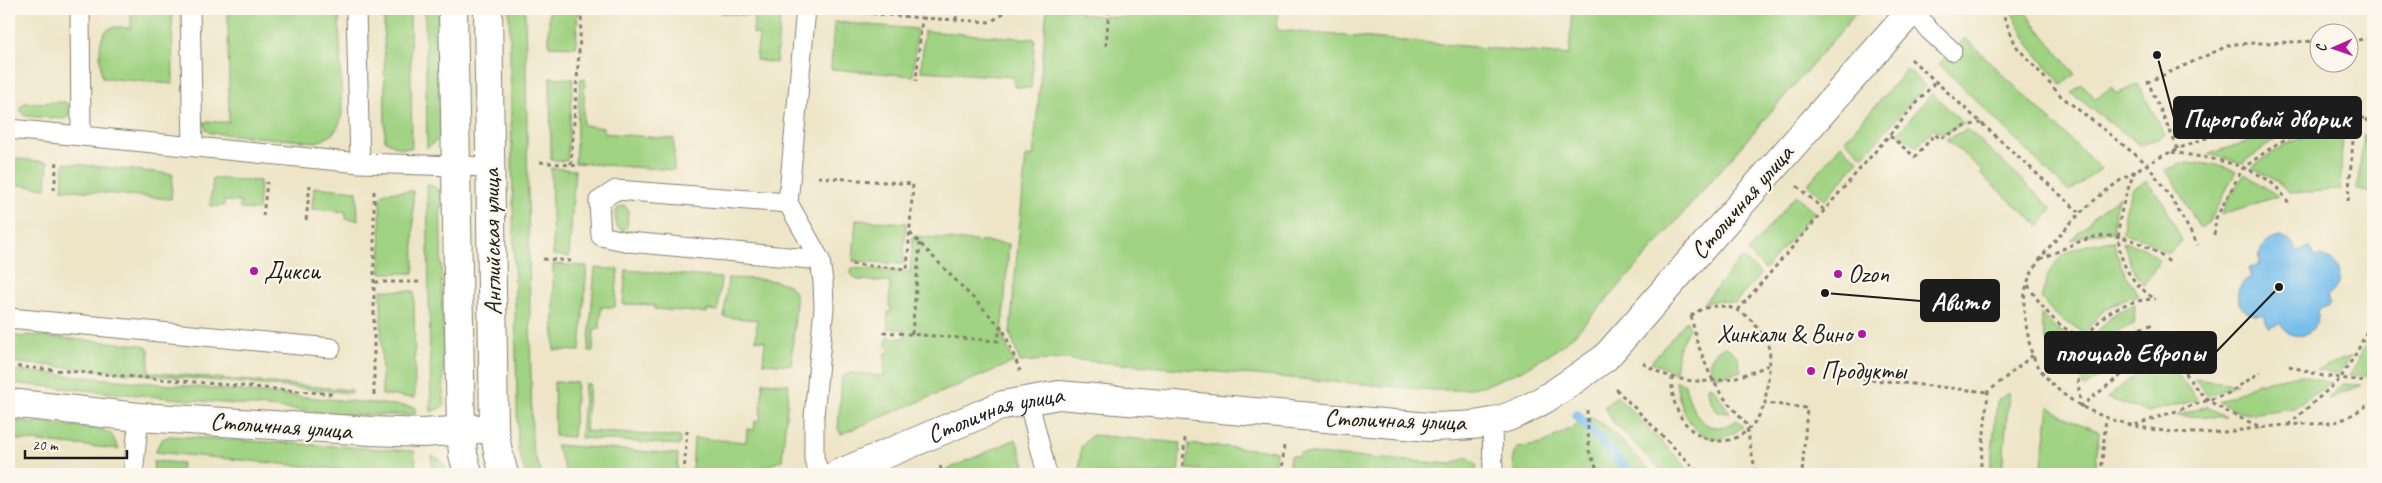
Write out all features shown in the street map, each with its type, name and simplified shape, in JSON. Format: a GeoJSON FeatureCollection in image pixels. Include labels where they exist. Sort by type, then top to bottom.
{"type":"FeatureCollection","features":[{"type":"Feature","properties":{"kind":"street","name":"Английская улица"},"geometry":{"type":"LineString","coordinates":[[453,9],[461,430],[463,454],[468,474]]}},
{"type":"Feature","properties":{"kind":"street","name":"Английская улица"},"geometry":{"type":"LineString","coordinates":[[488,9],[494,428],[504,474]]}},
{"type":"Feature","properties":{"kind":"street","name":"Столичная улица"},"geometry":{"type":"LineString","coordinates":[[838,474],[1003,405],[1058,395],[1429,426],[1465,426],[1492,422],[1520,412],[1550,395],[1606,358],[1913,9]]}},
{"type":"Feature","properties":{"kind":"street","name":"Столичная улица"},"geometry":{"type":"LineString","coordinates":[[9,402],[139,417],[372,431],[423,433],[494,428]]}},
{"type":"Feature","properties":{"kind":"lane"},"geometry":{"type":"LineString","coordinates":[[80,9],[81,136]]}},
{"type":"Feature","properties":{"kind":"lane"},"geometry":{"type":"LineString","coordinates":[[190,9],[193,146]]}},
{"type":"Feature","properties":{"kind":"lane"},"geometry":{"type":"LineString","coordinates":[[356,9],[360,163]]}},
{"type":"Feature","properties":{"kind":"lane"},"geometry":{"type":"LineString","coordinates":[[806,9],[788,203],[820,260],[824,307],[814,417],[814,460],[820,474]]}},
{"type":"Feature","properties":{"kind":"lane"},"geometry":{"type":"LineString","coordinates":[[1913,9],[1929,30],[1952,51]]}},
{"type":"Feature","properties":{"kind":"lane"},"geometry":{"type":"LineString","coordinates":[[9,129],[360,163],[490,167]]}},
{"type":"Feature","properties":{"kind":"lane"},"geometry":{"type":"LineString","coordinates":[[788,203],[616,190],[599,201],[601,236],[629,242],[820,260]]}},
{"type":"Feature","properties":{"kind":"lane"},"geometry":{"type":"LineString","coordinates":[[9,318],[331,348]]}},
{"type":"Feature","properties":{"kind":"lane"},"geometry":{"type":"LineString","coordinates":[[1028,399],[1047,474]]}},
{"type":"Feature","properties":{"kind":"lane"},"geometry":{"type":"LineString","coordinates":[[133,474],[139,417]]}},
{"type":"Feature","properties":{"kind":"lane"},"geometry":{"type":"LineString","coordinates":[[1492,422],[1493,474]]}},
{"type":"Feature","properties":{"kind":"path"},"geometry":{"type":"LineString","coordinates":[[571,165],[582,9]]}},
{"type":"Feature","properties":{"kind":"path"},"geometry":{"type":"LineString","coordinates":[[956,20],[957,9]]}},
{"type":"Feature","properties":{"kind":"path"},"geometry":{"type":"LineString","coordinates":[[832,10],[991,22],[1009,9]]}},
{"type":"Feature","properties":{"kind":"path"},"geometry":{"type":"LineString","coordinates":[[1106,46],[1109,9]]}},
{"type":"Feature","properties":{"kind":"path"},"geometry":{"type":"LineString","coordinates":[[2002,9],[2016,46],[2061,96],[2146,162],[2170,196],[2198,245]]}},
{"type":"Feature","properties":{"kind":"path"},"geometry":{"type":"LineString","coordinates":[[916,81],[922,18]]}},
{"type":"Feature","properties":{"kind":"path"},"geometry":{"type":"LineString","coordinates":[[2360,40],[2373,39]]}},
{"type":"Feature","properties":{"kind":"path"},"geometry":{"type":"LineString","coordinates":[[2178,149],[2148,82],[2232,44],[2310,41]]}},
{"type":"Feature","properties":{"kind":"path"},"geometry":{"type":"LineString","coordinates":[[1907,55],[2079,212]]}},
{"type":"Feature","properties":{"kind":"path"},"geometry":{"type":"LineString","coordinates":[[1738,310],[1936,81]]}},
{"type":"Feature","properties":{"kind":"path"},"geometry":{"type":"LineString","coordinates":[[2348,201],[2355,117]]}},
{"type":"Feature","properties":{"kind":"path"},"geometry":{"type":"LineString","coordinates":[[2373,119],[2355,117],[2289,119],[2243,127],[2146,162],[2079,212],[2040,259],[2027,284],[2022,310],[2033,355],[2052,384],[2080,407],[2134,425],[2165,432],[2213,434],[2288,425],[2337,422],[2373,402]]}},
{"type":"Feature","properties":{"kind":"path"},"geometry":{"type":"LineString","coordinates":[[2214,235],[2216,218],[2243,168],[2278,143],[2335,118]]}},
{"type":"Feature","properties":{"kind":"path"},"geometry":{"type":"LineString","coordinates":[[2366,118],[2373,125]]}},
{"type":"Feature","properties":{"kind":"path"},"geometry":{"type":"LineString","coordinates":[[1890,136],[1915,157],[1935,134],[1940,139],[1966,126],[1981,123]]}},
{"type":"Feature","properties":{"kind":"path"},"geometry":{"type":"LineString","coordinates":[[2171,152],[2215,160],[2243,168],[2273,185],[2284,194],[2289,205]]}},
{"type":"Feature","properties":{"kind":"path"},"geometry":{"type":"LineString","coordinates":[[54,190],[57,160]]}},
{"type":"Feature","properties":{"kind":"path"},"geometry":{"type":"LineString","coordinates":[[540,162],[580,166]]}},
{"type":"Feature","properties":{"kind":"path"},"geometry":{"type":"LineString","coordinates":[[2080,407],[2078,361],[2088,337],[2099,321],[2115,308],[2136,300],[2155,299],[2141,290],[2127,269],[2118,236],[2118,216],[2135,171]]}},
{"type":"Feature","properties":{"kind":"path"},"geometry":{"type":"LineString","coordinates":[[818,176],[913,184],[907,269],[848,264]]}},
{"type":"Feature","properties":{"kind":"path"},"geometry":{"type":"LineString","coordinates":[[263,216],[267,179]]}},
{"type":"Feature","properties":{"kind":"path"},"geometry":{"type":"LineString","coordinates":[[306,220],[310,182]]}},
{"type":"Feature","properties":{"kind":"path"},"geometry":{"type":"LineString","coordinates":[[1794,184],[1825,211]]}},
{"type":"Feature","properties":{"kind":"path"},"geometry":{"type":"LineString","coordinates":[[374,188],[374,398]]}},
{"type":"Feature","properties":{"kind":"path"},"geometry":{"type":"LineString","coordinates":[[910,232],[1005,332],[1021,371]]}},
{"type":"Feature","properties":{"kind":"path"},"geometry":{"type":"LineString","coordinates":[[2040,259],[2087,239],[2118,236],[2144,244],[2172,264]]}},
{"type":"Feature","properties":{"kind":"path"},"geometry":{"type":"LineString","coordinates":[[912,334],[920,243]]}},
{"type":"Feature","properties":{"kind":"path"},"geometry":{"type":"LineString","coordinates":[[543,259],[572,261]]}},
{"type":"Feature","properties":{"kind":"path"},"geometry":{"type":"LineString","coordinates":[[375,282],[421,282]]}},
{"type":"Feature","properties":{"kind":"path"},"geometry":{"type":"LineString","coordinates":[[2027,284],[2041,306],[2059,326],[2088,337],[2119,335],[2155,324]]}},
{"type":"Feature","properties":{"kind":"path"},"geometry":{"type":"LineString","coordinates":[[1672,376],[1676,409],[1683,423],[1701,438],[1714,442],[1728,441],[1747,430],[1755,423],[1765,403],[1770,349],[1756,324],[1738,310],[1725,306],[1710,306],[1698,310],[1691,316]]}},
{"type":"Feature","properties":{"kind":"path"},"geometry":{"type":"LineString","coordinates":[[1685,310],[1691,316],[1697,342],[1714,382],[1746,424],[1756,474]]}},
{"type":"Feature","properties":{"kind":"path"},"geometry":{"type":"LineString","coordinates":[[883,332],[998,341],[1000,326]]}},
{"type":"Feature","properties":{"kind":"path"},"geometry":{"type":"LineString","coordinates":[[2288,425],[2340,379],[2357,352],[2367,331]]}},
{"type":"Feature","properties":{"kind":"path"},"geometry":{"type":"LineString","coordinates":[[2080,407],[2160,345]]}},
{"type":"Feature","properties":{"kind":"path"},"geometry":{"type":"LineString","coordinates":[[1980,474],[1988,392],[2033,355]]}},
{"type":"Feature","properties":{"kind":"path"},"geometry":{"type":"LineString","coordinates":[[2179,358],[2186,378],[2208,401],[2264,428]]}},
{"type":"Feature","properties":{"kind":"path"},"geometry":{"type":"LineString","coordinates":[[1639,359],[1672,376],[1691,381],[1714,382],[1743,376],[1768,367],[1773,369]]}},
{"type":"Feature","properties":{"kind":"path"},"geometry":{"type":"LineString","coordinates":[[9,366],[335,395]]}},
{"type":"Feature","properties":{"kind":"path"},"geometry":{"type":"LineString","coordinates":[[2288,366],[2340,379],[2373,382]]}},
{"type":"Feature","properties":{"kind":"path"},"geometry":{"type":"LineString","coordinates":[[2134,425],[2229,393],[2260,372]]}},
{"type":"Feature","properties":{"kind":"path"},"geometry":{"type":"LineString","coordinates":[[1856,378],[1988,392]]}},
{"type":"Feature","properties":{"kind":"path"},"geometry":{"type":"LineString","coordinates":[[1613,385],[1700,474]]}},
{"type":"Feature","properties":{"kind":"path"},"geometry":{"type":"LineString","coordinates":[[364,397],[384,399]]}},
{"type":"Feature","properties":{"kind":"path"},"geometry":{"type":"LineString","coordinates":[[1765,403],[1807,408],[1802,474]]}},
{"type":"Feature","properties":{"kind":"path"},"geometry":{"type":"LineString","coordinates":[[1587,408],[1589,450],[1599,474]]}},
{"type":"Feature","properties":{"kind":"path"},"geometry":{"type":"LineString","coordinates":[[2101,474],[2106,417]]}},
{"type":"Feature","properties":{"kind":"path"},"geometry":{"type":"LineString","coordinates":[[684,474],[687,431]]}},
{"type":"Feature","properties":{"kind":"path"},"geometry":{"type":"LineString","coordinates":[[1282,474],[1284,442]]}},
{"type":"Feature","properties":{"kind":"path"},"geometry":{"type":"LineString","coordinates":[[1185,443],[1182,473],[1201,474]]}},
{"type":"Feature","properties":{"kind":"path"},"geometry":{"type":"LineString","coordinates":[[938,462],[943,474]]}},
{"type":"Feature","properties":{"kind":"green space"},"geometry":{"type":"Polygon","coordinates":[[[131,9],[172,9],[173,84],[102,78],[100,50],[103,36],[111,28],[131,28],[131,9]]]}},
{"type":"Feature","properties":{"kind":"green space"},"geometry":{"type":"Polygon","coordinates":[[[228,9],[339,9],[342,113],[337,128],[331,135],[316,142],[210,133],[206,130],[204,122],[229,122],[228,9]]]}},
{"type":"Feature","properties":{"kind":"green space"},"geometry":{"type":"Polygon","coordinates":[[[384,9],[410,9],[412,148],[400,148],[385,141],[384,9]]]}},
{"type":"Feature","properties":{"kind":"green space"},"geometry":{"type":"Polygon","coordinates":[[[425,9],[438,9],[440,138],[427,148],[425,9]]]}},
{"type":"Feature","properties":{"kind":"green space"},"geometry":{"type":"Polygon","coordinates":[[[509,9],[525,9],[532,439],[533,451],[542,474],[526,474],[518,450],[509,9]]]}},
{"type":"Feature","properties":{"kind":"green space"},"geometry":{"type":"Polygon","coordinates":[[[549,9],[578,9],[576,47],[549,46],[549,9]]]}},
{"type":"Feature","properties":{"kind":"green space"},"geometry":{"type":"Polygon","coordinates":[[[721,9],[781,9],[776,63],[756,60],[759,34],[753,34],[754,16],[721,13],[721,9]]]}},
{"type":"Feature","properties":{"kind":"green space"},"geometry":{"type":"Polygon","coordinates":[[[1047,9],[1081,9],[1081,14],[1127,18],[1128,9],[1278,9],[1277,30],[1569,55],[1572,9],[1860,9],[1634,270],[1577,332],[1557,349],[1525,369],[1486,385],[1459,390],[1433,390],[1064,359],[1020,362],[1010,333],[1026,156],[1033,157],[1047,9]]]}},
{"type":"Feature","properties":{"kind":"green space"},"geometry":{"type":"Polygon","coordinates":[[[2015,9],[2029,9],[2025,12],[2075,74],[2062,85],[2029,45],[2011,11],[2015,9]]]}},
{"type":"Feature","properties":{"kind":"green space"},"geometry":{"type":"Polygon","coordinates":[[[834,22],[917,29],[913,76],[831,69],[834,22]]]}},
{"type":"Feature","properties":{"kind":"green space"},"geometry":{"type":"Polygon","coordinates":[[[924,31],[1035,39],[1031,88],[1014,87],[1014,77],[921,71],[924,31]]]}},
{"type":"Feature","properties":{"kind":"green space"},"geometry":{"type":"Polygon","coordinates":[[[1965,38],[2101,169],[2069,192],[1939,64],[1965,38]]]}},
{"type":"Feature","properties":{"kind":"green space"},"geometry":{"type":"Polygon","coordinates":[[[1907,69],[1925,86],[1863,157],[1845,140],[1907,69]]]}},
{"type":"Feature","properties":{"kind":"green space"},"geometry":{"type":"Polygon","coordinates":[[[550,77],[573,79],[567,161],[551,160],[550,77]]]}},
{"type":"Feature","properties":{"kind":"green space"},"geometry":{"type":"Polygon","coordinates":[[[580,79],[585,79],[583,125],[604,128],[603,133],[674,139],[674,170],[575,163],[580,79]]]}},
{"type":"Feature","properties":{"kind":"green space"},"geometry":{"type":"Polygon","coordinates":[[[2082,84],[2096,99],[2111,87],[2117,94],[2138,84],[2165,135],[2141,146],[2071,93],[2082,84]]]}},
{"type":"Feature","properties":{"kind":"green space"},"geometry":{"type":"Polygon","coordinates":[[[1932,93],[1964,124],[1942,134],[1934,128],[1917,147],[1898,133],[1932,93]]]}},
{"type":"Feature","properties":{"kind":"green space"},"geometry":{"type":"Polygon","coordinates":[[[65,102],[71,109],[70,115],[64,119],[25,116],[20,111],[24,103],[65,102]]]}},
{"type":"Feature","properties":{"kind":"green space"},"geometry":{"type":"Polygon","coordinates":[[[1968,129],[2052,209],[2039,226],[1980,174],[1982,170],[1946,139],[1968,129]]]}},
{"type":"Feature","properties":{"kind":"green space"},"geometry":{"type":"Polygon","coordinates":[[[2320,132],[2343,132],[2340,190],[2289,193],[2276,181],[2252,167],[2284,145],[2320,132]]]}},
{"type":"Feature","properties":{"kind":"green space"},"geometry":{"type":"Polygon","coordinates":[[[2282,135],[2242,163],[2208,154],[2249,141],[2282,135]]]}},
{"type":"Feature","properties":{"kind":"green space"},"geometry":{"type":"Polygon","coordinates":[[[2364,135],[2373,136],[2373,193],[2357,190],[2364,135]]]}},
{"type":"Feature","properties":{"kind":"green space"},"geometry":{"type":"Polygon","coordinates":[[[1841,145],[1859,161],[1825,200],[1808,184],[1841,145]]]}},
{"type":"Feature","properties":{"kind":"green space"},"geometry":{"type":"Polygon","coordinates":[[[9,158],[48,162],[46,188],[9,184],[9,158]]]}},
{"type":"Feature","properties":{"kind":"green space"},"geometry":{"type":"Polygon","coordinates":[[[2187,162],[2223,166],[2236,171],[2210,221],[2200,229],[2177,186],[2165,170],[2187,162]]]}},
{"type":"Feature","properties":{"kind":"green space"},"geometry":{"type":"Polygon","coordinates":[[[64,163],[173,174],[171,199],[62,189],[64,163]]]}},
{"type":"Feature","properties":{"kind":"green space"},"geometry":{"type":"Polygon","coordinates":[[[551,168],[575,170],[569,257],[553,255],[551,168]]]}},
{"type":"Feature","properties":{"kind":"green space"},"geometry":{"type":"Polygon","coordinates":[[[2245,174],[2278,196],[2221,215],[2231,194],[2245,174]]]}},
{"type":"Feature","properties":{"kind":"green space"},"geometry":{"type":"Polygon","coordinates":[[[213,178],[260,181],[258,210],[240,209],[240,202],[224,201],[224,206],[210,206],[213,178]]]}},
{"type":"Feature","properties":{"kind":"green space"},"geometry":{"type":"Polygon","coordinates":[[[2146,181],[2163,202],[2182,241],[2167,254],[2145,239],[2123,233],[2124,216],[2133,188],[2146,181]]]}},
{"type":"Feature","properties":{"kind":"green space"},"geometry":{"type":"Polygon","coordinates":[[[427,184],[440,190],[444,406],[431,412],[427,184]]]}},
{"type":"Feature","properties":{"kind":"green space"},"geometry":{"type":"Polygon","coordinates":[[[314,187],[357,191],[358,220],[346,219],[346,212],[312,209],[314,187]]]}},
{"type":"Feature","properties":{"kind":"green space"},"geometry":{"type":"Polygon","coordinates":[[[413,191],[414,273],[381,273],[380,199],[385,192],[413,191]]]}},
{"type":"Feature","properties":{"kind":"green space"},"geometry":{"type":"Polygon","coordinates":[[[1796,195],[1814,212],[1765,269],[1748,252],[1796,195]]]}},
{"type":"Feature","properties":{"kind":"green space"},"geometry":{"type":"Polygon","coordinates":[[[2119,196],[2115,209],[2113,232],[2089,234],[2071,241],[2093,217],[2119,196]]]}},
{"type":"Feature","properties":{"kind":"green space"},"geometry":{"type":"Polygon","coordinates":[[[624,205],[628,210],[627,226],[623,231],[616,226],[615,213],[618,208],[624,205]]]}},
{"type":"Feature","properties":{"kind":"green space"},"geometry":{"type":"Polygon","coordinates":[[[856,220],[906,223],[903,264],[853,261],[856,220]]]}},
{"type":"Feature","properties":{"kind":"green space"},"geometry":{"type":"Polygon","coordinates":[[[913,236],[1009,244],[1002,335],[1014,362],[841,434],[838,429],[842,377],[850,373],[884,376],[885,353],[889,353],[890,347],[886,347],[887,337],[905,338],[905,330],[887,328],[888,312],[891,312],[891,307],[889,306],[890,282],[857,280],[851,274],[852,268],[910,272],[913,236]]]}},
{"type":"Feature","properties":{"kind":"green space"},"geometry":{"type":"Polygon","coordinates":[[[2114,241],[2120,264],[2138,295],[2122,300],[2108,308],[2096,318],[2086,332],[2061,319],[2041,298],[2050,272],[2054,265],[2066,254],[2081,247],[2114,241]]]}},
{"type":"Feature","properties":{"kind":"green space"},"geometry":{"type":"Polygon","coordinates":[[[2123,242],[2144,248],[2160,260],[2144,285],[2132,268],[2123,242]]]}},
{"type":"Feature","properties":{"kind":"green space"},"geometry":{"type":"Polygon","coordinates":[[[1742,258],[1761,274],[1735,303],[1719,300],[1703,303],[1742,258]]]}},
{"type":"Feature","properties":{"kind":"green space"},"geometry":{"type":"Polygon","coordinates":[[[553,264],[587,266],[580,351],[554,350],[553,264]]]}},
{"type":"Feature","properties":{"kind":"green space"},"geometry":{"type":"Polygon","coordinates":[[[595,268],[618,269],[615,307],[601,307],[600,329],[594,329],[593,351],[588,351],[595,268]]]}},
{"type":"Feature","properties":{"kind":"green space"},"geometry":{"type":"Polygon","coordinates":[[[626,270],[721,278],[718,311],[707,310],[707,313],[654,309],[654,305],[623,304],[626,270]]]}},
{"type":"Feature","properties":{"kind":"green space"},"geometry":{"type":"Polygon","coordinates":[[[728,278],[775,281],[790,286],[793,290],[796,302],[791,365],[763,363],[765,341],[756,340],[757,320],[724,317],[728,278]]]}},
{"type":"Feature","properties":{"kind":"green space"},"geometry":{"type":"Polygon","coordinates":[[[381,290],[414,291],[415,398],[382,395],[381,290]]]}},
{"type":"Feature","properties":{"kind":"green space"},"geometry":{"type":"Polygon","coordinates":[[[2135,304],[2134,324],[2115,332],[2096,333],[2114,314],[2135,304]]]}},
{"type":"Feature","properties":{"kind":"green space"},"geometry":{"type":"Polygon","coordinates":[[[2041,314],[2057,330],[2081,340],[2076,352],[2072,378],[2059,364],[2050,349],[2044,333],[2041,314]]]}},
{"type":"Feature","properties":{"kind":"green space"},"geometry":{"type":"Polygon","coordinates":[[[1687,320],[1689,328],[1678,349],[1675,373],[1651,362],[1687,320]]]}},
{"type":"Feature","properties":{"kind":"green space"},"geometry":{"type":"Polygon","coordinates":[[[9,333],[25,337],[26,335],[142,345],[149,349],[149,372],[352,390],[352,393],[9,362],[9,333]]]}},
{"type":"Feature","properties":{"kind":"green space"},"geometry":{"type":"Polygon","coordinates":[[[2136,333],[2143,346],[2085,387],[2082,385],[2084,362],[2091,342],[2114,341],[2136,333]]]}},
{"type":"Feature","properties":{"kind":"green space"},"geometry":{"type":"Polygon","coordinates":[[[2373,342],[2373,375],[2349,375],[2364,348],[2373,342]]]}},
{"type":"Feature","properties":{"kind":"green space"},"geometry":{"type":"Polygon","coordinates":[[[1727,347],[1737,356],[1741,371],[1716,377],[1709,364],[1715,352],[1727,347]]]}},
{"type":"Feature","properties":{"kind":"green space"},"geometry":{"type":"Polygon","coordinates":[[[2351,356],[2338,374],[2316,370],[2351,356]]]}},
{"type":"Feature","properties":{"kind":"green space"},"geometry":{"type":"Polygon","coordinates":[[[2154,360],[2178,375],[2198,400],[2148,412],[2107,398],[2154,360]]]}},
{"type":"Feature","properties":{"kind":"green space"},"geometry":{"type":"Polygon","coordinates":[[[9,370],[415,407],[415,415],[352,415],[9,383],[9,370]]]}},
{"type":"Feature","properties":{"kind":"green space"},"geometry":{"type":"Polygon","coordinates":[[[2300,375],[2330,383],[2294,408],[2249,414],[2236,411],[2219,402],[2258,383],[2300,375]]]}},
{"type":"Feature","properties":{"kind":"green space"},"geometry":{"type":"Polygon","coordinates":[[[2193,379],[2237,384],[2209,396],[2193,379]]]}},
{"type":"Feature","properties":{"kind":"green space"},"geometry":{"type":"Polygon","coordinates":[[[1676,381],[1685,384],[1696,413],[1708,425],[1716,427],[1726,426],[1737,420],[1743,427],[1721,438],[1711,438],[1702,434],[1688,420],[1683,410],[1676,381]]]}},
{"type":"Feature","properties":{"kind":"green space"},"geometry":{"type":"Polygon","coordinates":[[[554,382],[577,382],[573,437],[555,436],[554,382]]]}},
{"type":"Feature","properties":{"kind":"green space"},"geometry":{"type":"Polygon","coordinates":[[[763,382],[789,384],[782,460],[749,474],[692,474],[694,438],[746,442],[747,429],[754,430],[755,421],[760,421],[763,382]]]}},
{"type":"Feature","properties":{"kind":"green space"},"geometry":{"type":"Polygon","coordinates":[[[585,384],[590,384],[585,431],[680,437],[680,445],[581,438],[585,384]]]}},
{"type":"Feature","properties":{"kind":"green space"},"geometry":{"type":"Polygon","coordinates":[[[2342,384],[2362,385],[2328,399],[2342,384]]]}},
{"type":"Feature","properties":{"kind":"green space"},"geometry":{"type":"Polygon","coordinates":[[[1712,386],[1730,413],[1719,412],[1710,401],[1708,387],[1712,386]]]}},
{"type":"Feature","properties":{"kind":"green space"},"geometry":{"type":"Polygon","coordinates":[[[2009,392],[2002,474],[1990,474],[1997,401],[2009,392]]]}},
{"type":"Feature","properties":{"kind":"green space"},"geometry":{"type":"Polygon","coordinates":[[[1617,396],[1693,474],[1665,474],[1614,423],[1604,407],[1617,396]]]}},
{"type":"Feature","properties":{"kind":"green space"},"geometry":{"type":"Polygon","coordinates":[[[2049,406],[2063,416],[2099,432],[2095,474],[2041,474],[2049,406]]]}},
{"type":"Feature","properties":{"kind":"green space"},"geometry":{"type":"Polygon","coordinates":[[[2207,406],[2226,417],[2177,416],[2207,406]]]}},
{"type":"Feature","properties":{"kind":"green space"},"geometry":{"type":"Polygon","coordinates":[[[1591,417],[1607,427],[1654,474],[1514,474],[1513,456],[1517,448],[1541,444],[1591,417]]]}},
{"type":"Feature","properties":{"kind":"green space"},"geometry":{"type":"Polygon","coordinates":[[[9,420],[29,422],[29,424],[35,424],[35,422],[101,429],[111,434],[119,449],[9,439],[9,420]]]}},
{"type":"Feature","properties":{"kind":"green space"},"geometry":{"type":"Polygon","coordinates":[[[1092,435],[1181,443],[1178,474],[1079,474],[1081,447],[1092,435]]]}},
{"type":"Feature","properties":{"kind":"green space"},"geometry":{"type":"Polygon","coordinates":[[[169,436],[414,451],[417,474],[388,474],[155,452],[161,440],[169,436]]]}},
{"type":"Feature","properties":{"kind":"green space"},"geometry":{"type":"Polygon","coordinates":[[[1016,439],[1028,474],[948,474],[946,470],[1016,439]]]}},
{"type":"Feature","properties":{"kind":"green space"},"geometry":{"type":"Polygon","coordinates":[[[1189,444],[1276,451],[1274,474],[1244,474],[1187,469],[1189,444]]]}},
{"type":"Feature","properties":{"kind":"green space"},"geometry":{"type":"Polygon","coordinates":[[[556,445],[678,454],[677,474],[567,474],[556,445]]]}},
{"type":"Feature","properties":{"kind":"green space"},"geometry":{"type":"Polygon","coordinates":[[[1300,453],[1452,464],[1467,457],[1476,464],[1477,474],[1288,474],[1290,455],[1299,456],[1300,453]]]}},
{"type":"Feature","properties":{"kind":"green space"},"geometry":{"type":"Polygon","coordinates":[[[431,455],[441,460],[449,474],[433,474],[431,455]]]}},
{"type":"Feature","properties":{"kind":"green space"},"geometry":{"type":"Polygon","coordinates":[[[154,461],[182,463],[181,474],[153,474],[154,461]]]}},
{"type":"Feature","properties":{"kind":"water"},"geometry":{"type":"Polygon","coordinates":[[[2281,237],[2292,242],[2298,251],[2310,247],[2314,257],[2321,256],[2333,261],[2339,276],[2335,288],[2327,296],[2330,305],[2318,310],[2318,319],[2310,331],[2298,336],[2285,330],[2280,323],[2268,327],[2264,315],[2255,315],[2248,312],[2242,308],[2239,302],[2239,288],[2251,277],[2248,269],[2260,264],[2261,249],[2266,242],[2281,237]]]}},
{"type":"Feature","properties":{"kind":"waterway"},"geometry":{"type":"LineString","coordinates":[[1577,415],[1631,474]]}},
{"type":"Feature","properties":{"kind":"place","name":"Пироговый дворик"},"geometry":{"type":"Point","coordinates":[2157,55]}},
{"type":"Feature","properties":{"kind":"place","name":"Дикси"},"geometry":{"type":"Point","coordinates":[254,271]}},
{"type":"Feature","properties":{"kind":"place","name":"Ozon"},"geometry":{"type":"Point","coordinates":[1838,274]}},
{"type":"Feature","properties":{"kind":"place","name":"площадь Европы"},"geometry":{"type":"Point","coordinates":[2279,287]}},
{"type":"Feature","properties":{"kind":"place","name":"Авито"},"geometry":{"type":"Point","coordinates":[1825,293]}},
{"type":"Feature","properties":{"kind":"place","name":"Хинкали & Вино"},"geometry":{"type":"Point","coordinates":[1862,334]}},
{"type":"Feature","properties":{"kind":"place","name":"Продукты"},"geometry":{"type":"Point","coordinates":[1811,371]}}]}
